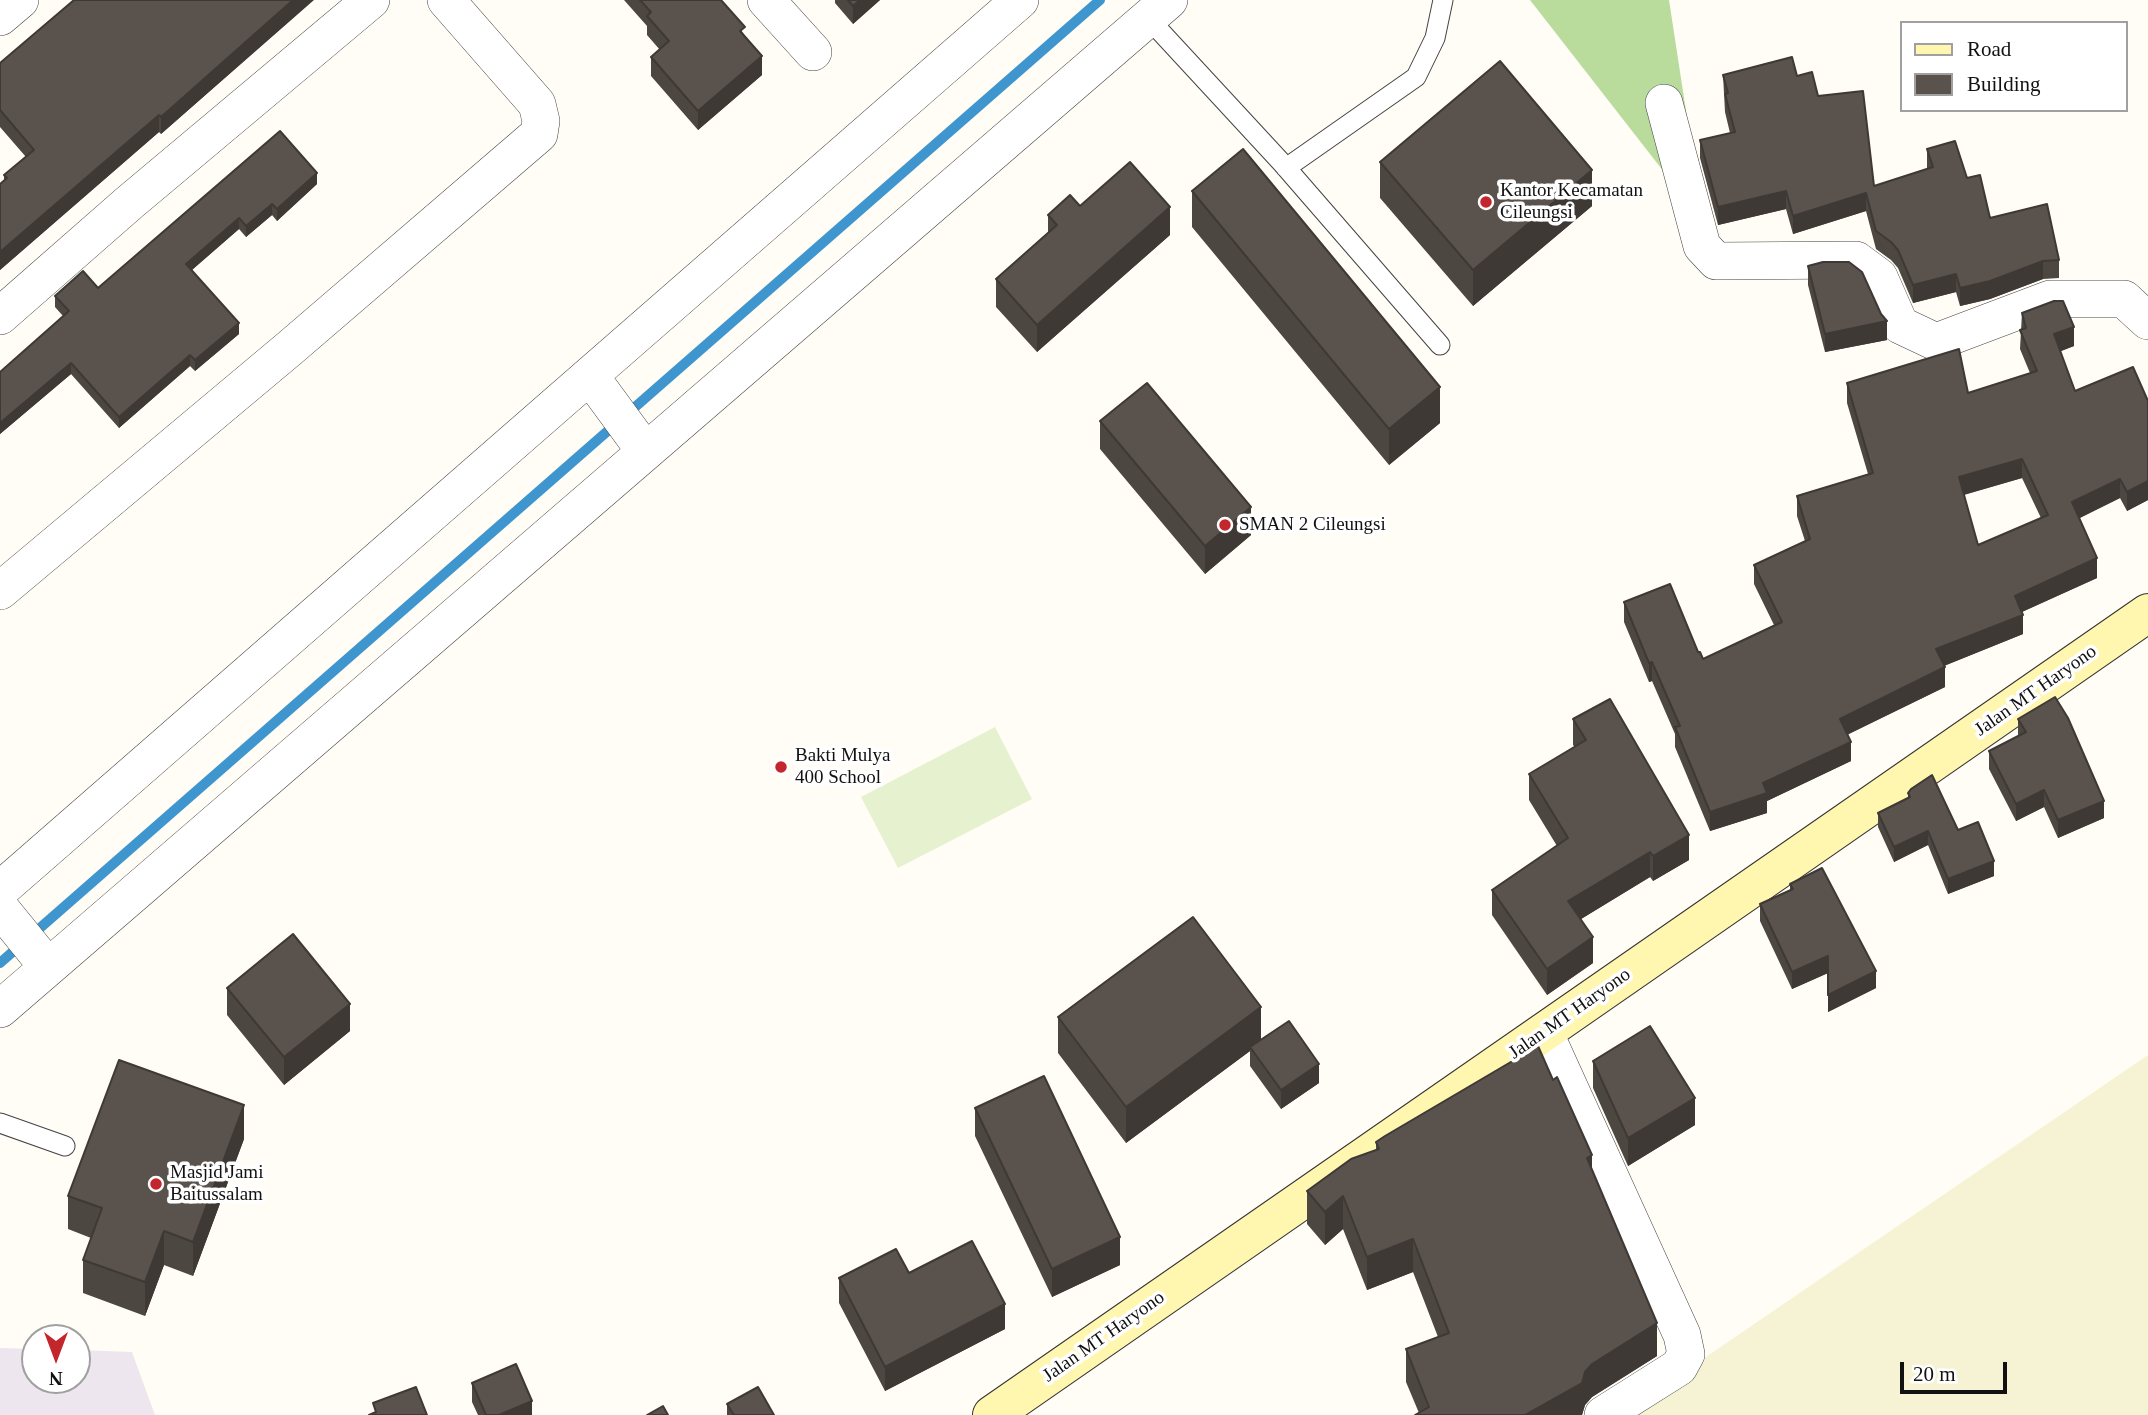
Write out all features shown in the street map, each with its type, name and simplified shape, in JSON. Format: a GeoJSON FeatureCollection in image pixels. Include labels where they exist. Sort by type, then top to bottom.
{"type":"FeatureCollection","features":[{"type":"Feature","properties":{"kind":"main road","name":"Jalan MT Haryono"},"geometry":{"type":"LineString","coordinates":[[992,1415],[2148,613]]}},
{"type":"Feature","properties":{"kind":"street"},"geometry":{"type":"LineString","coordinates":[[0,18],[20,0]]}},
{"type":"Feature","properties":{"kind":"street"},"geometry":{"type":"LineString","coordinates":[[0,316],[371,0]]}},
{"type":"Feature","properties":{"kind":"street"},"geometry":{"type":"LineString","coordinates":[[0,591],[290,348],[539,134],[541,121],[537,104],[446,0]]}},
{"type":"Feature","properties":{"kind":"street"},"geometry":{"type":"LineString","coordinates":[[766,0],[813,52]]}},
{"type":"Feature","properties":{"kind":"street"},"geometry":{"type":"LineString","coordinates":[[42,959],[3,906],[596,386],[1020,0]]}},
{"type":"Feature","properties":{"kind":"street"},"geometry":{"type":"LineString","coordinates":[[0,1009],[42,959],[644,449],[1146,6]]}},
{"type":"Feature","properties":{"kind":"street"},"geometry":{"type":"LineString","coordinates":[[1664,103],[1702,246],[1716,261],[1856,260],[1879,277],[1900,325],[1936,342],[2050,299],[2124,299],[2148,321]]}},
{"type":"Feature","properties":{"kind":"street"},"geometry":{"type":"LineString","coordinates":[[596,386],[644,449]]}},
{"type":"Feature","properties":{"kind":"street"},"geometry":{"type":"LineString","coordinates":[[1544,1032],[1682,1335],[1686,1354],[1679,1367],[1603,1415]]}},
{"type":"Feature","properties":{"kind":"lane"},"geometry":{"type":"LineString","coordinates":[[1286,168],[1416,77],[1435,38],[1443,0]]}},
{"type":"Feature","properties":{"kind":"lane"},"geometry":{"type":"LineString","coordinates":[[1146,6],[1440,345]]}},
{"type":"Feature","properties":{"kind":"lane"},"geometry":{"type":"LineString","coordinates":[[0,1123],[65,1146]]}},
{"type":"Feature","properties":{"kind":"shaded area"},"geometry":{"type":"Polygon","coordinates":[[[2148,1055],[2148,1415],[1621,1415],[2148,1055]]]}},
{"type":"Feature","properties":{"kind":"shaded area"},"geometry":{"type":"Polygon","coordinates":[[[0,1348],[21,1349],[21,1394],[91,1394],[91,1351],[132,1352],[155,1415],[0,1415],[0,1348]]]}},
{"type":"Feature","properties":{"kind":"green space"},"geometry":{"type":"Polygon","coordinates":[[[1530,0],[1669,0],[1703,222],[1530,0]]]}},
{"type":"Feature","properties":{"kind":"green space"},"geometry":{"type":"Polygon","coordinates":[[[995,727],[1032,799],[898,868],[861,797],[995,727]]]}},
{"type":"Feature","properties":{"kind":"building"},"geometry":{"type":"Polygon","coordinates":[[[74,0],[293,0],[161,117],[159,115],[0,252],[0,184],[7,178],[4,175],[34,150],[0,110],[0,63],[74,0]]]}},
{"type":"Feature","properties":{"kind":"building"},"geometry":{"type":"Polygon","coordinates":[[[640,0],[721,0],[745,27],[740,31],[762,56],[698,111],[651,57],[669,41],[647,16],[651,12],[640,0]]]}},
{"type":"Feature","properties":{"kind":"building"},"geometry":{"type":"Polygon","coordinates":[[[848,0],[860,0],[853,6],[848,0]]]}},
{"type":"Feature","properties":{"kind":"building"},"geometry":{"type":"Polygon","coordinates":[[[1792,57],[1797,76],[1812,72],[1818,96],[1863,91],[1874,186],[1933,167],[1927,149],[1955,141],[1967,178],[1980,175],[1990,218],[2047,204],[2059,260],[2043,261],[1990,281],[1960,288],[1956,274],[1913,285],[1898,250],[1876,231],[1866,193],[1793,216],[1786,191],[1718,207],[1700,140],[1735,132],[1723,75],[1792,57]]]}},
{"type":"Feature","properties":{"kind":"building","name":"Kantor Kecamatan Cileungsi"},"geometry":{"type":"Polygon","coordinates":[[[1500,61],[1592,170],[1473,270],[1380,162],[1500,61]]]}},
{"type":"Feature","properties":{"kind":"building"},"geometry":{"type":"Polygon","coordinates":[[[280,131],[317,173],[277,209],[272,204],[246,226],[239,218],[186,264],[239,323],[195,360],[190,355],[119,417],[71,363],[0,423],[0,372],[69,311],[55,296],[83,271],[98,288],[280,131]]]}},
{"type":"Feature","properties":{"kind":"building"},"geometry":{"type":"Polygon","coordinates":[[[1243,149],[1440,387],[1389,429],[1192,191],[1243,149]]]}},
{"type":"Feature","properties":{"kind":"building"},"geometry":{"type":"Polygon","coordinates":[[[1130,162],[1170,207],[1037,325],[996,279],[1057,225],[1048,215],[1070,195],[1080,206],[1130,162]]]}},
{"type":"Feature","properties":{"kind":"building"},"geometry":{"type":"Polygon","coordinates":[[[1823,262],[1849,262],[1862,272],[1881,314],[1887,321],[1825,334],[1808,266],[1823,262]]]}},
{"type":"Feature","properties":{"kind":"building"},"geometry":{"type":"Polygon","coordinates":[[[2054,301],[2063,301],[2074,327],[2054,334],[2075,391],[2133,367],[2148,401],[2148,481],[2127,492],[2120,479],[2072,502],[2097,558],[2015,596],[2023,615],[1936,649],[1945,667],[1840,719],[1851,742],[1763,783],[1767,793],[1710,812],[1675,727],[1680,726],[1652,662],[1649,663],[1624,602],[1670,584],[1703,659],[1782,622],[1754,565],[1810,539],[1797,496],[1873,473],[1847,383],[1959,349],[1968,393],[2037,371],[2020,330],[2026,328],[2022,313],[2054,301]],[[2022,459],[1959,477],[1978,545],[2048,515],[2022,459]]]}},
{"type":"Feature","properties":{"kind":"building"},"geometry":{"type":"Polygon","coordinates":[[[1147,383],[1251,507],[1205,546],[1100,421],[1147,383]]]}},
{"type":"Feature","properties":{"kind":"building"},"geometry":{"type":"Polygon","coordinates":[[[2055,697],[2068,718],[2104,801],[2058,820],[2044,790],[2016,804],[1989,751],[2026,732],[2018,719],[2055,697]]]}},
{"type":"Feature","properties":{"kind":"building"},"geometry":{"type":"Polygon","coordinates":[[[1610,699],[1689,835],[1653,856],[1650,852],[1568,901],[1593,937],[1547,969],[1492,890],[1568,838],[1529,774],[1586,740],[1573,719],[1610,699]]]}},
{"type":"Feature","properties":{"kind":"building"},"geometry":{"type":"Polygon","coordinates":[[[1932,775],[1958,830],[1978,822],[1994,861],[1948,879],[1928,831],[1894,847],[1878,813],[1910,797],[1908,793],[1911,789],[1932,775]]]}},
{"type":"Feature","properties":{"kind":"building"},"geometry":{"type":"Polygon","coordinates":[[[1822,868],[1876,971],[1828,995],[1828,956],[1792,972],[1760,904],[1793,889],[1790,884],[1822,868]]]}},
{"type":"Feature","properties":{"kind":"building"},"geometry":{"type":"Polygon","coordinates":[[[1193,917],[1261,1007],[1126,1107],[1058,1017],[1193,917]]]}},
{"type":"Feature","properties":{"kind":"building"},"geometry":{"type":"Polygon","coordinates":[[[293,934],[350,1004],[284,1057],[227,988],[293,934]]]}},
{"type":"Feature","properties":{"kind":"building"},"geometry":{"type":"Polygon","coordinates":[[[1289,1021],[1319,1064],[1281,1090],[1250,1047],[1289,1021]]]}},
{"type":"Feature","properties":{"kind":"building"},"geometry":{"type":"Polygon","coordinates":[[[1650,1026],[1695,1098],[1628,1138],[1593,1061],[1650,1026]]]}},
{"type":"Feature","properties":{"kind":"building"},"geometry":{"type":"Polygon","coordinates":[[[1538,1046],[1553,1080],[1557,1077],[1592,1155],[1587,1158],[1657,1323],[1592,1364],[1585,1372],[1582,1383],[1525,1415],[1415,1415],[1429,1407],[1406,1349],[1449,1333],[1413,1239],[1367,1257],[1343,1196],[1325,1212],[1307,1191],[1351,1159],[1379,1149],[1376,1142],[1385,1136],[1538,1046]]]}},
{"type":"Feature","properties":{"kind":"building","name":"Masjid Jami Baitussalam"},"geometry":{"type":"Polygon","coordinates":[[[119,1060],[244,1105],[193,1242],[164,1231],[145,1282],[83,1260],[102,1208],[68,1196],[119,1060]]]}},
{"type":"Feature","properties":{"kind":"building"},"geometry":{"type":"Polygon","coordinates":[[[1044,1076],[1120,1237],[1052,1269],[975,1108],[1044,1076]]]}},
{"type":"Feature","properties":{"kind":"building"},"geometry":{"type":"Polygon","coordinates":[[[972,1241],[1005,1304],[885,1367],[839,1278],[896,1249],[909,1273],[972,1241]]]}},
{"type":"Feature","properties":{"kind":"building"},"geometry":{"type":"Polygon","coordinates":[[[516,1364],[532,1401],[499,1415],[486,1415],[472,1383],[516,1364]]]}},
{"type":"Feature","properties":{"kind":"building"},"geometry":{"type":"Polygon","coordinates":[[[416,1387],[427,1415],[369,1415],[376,1412],[373,1403],[416,1387]]]}},
{"type":"Feature","properties":{"kind":"building"},"geometry":{"type":"Polygon","coordinates":[[[758,1387],[774,1415],[734,1415],[727,1404],[758,1387]]]}},
{"type":"Feature","properties":{"kind":"building"},"geometry":{"type":"Polygon","coordinates":[[[663,1406],[668,1415],[647,1415],[663,1406]]]}},
{"type":"Feature","properties":{"kind":"waterway"},"geometry":{"type":"LineString","coordinates":[[0,963],[1100,0]]}},
{"type":"Feature","properties":{"kind":"place","name":"Kantor Kecamatan Cileungsi"},"geometry":{"type":"Point","coordinates":[1486,202]}},
{"type":"Feature","properties":{"kind":"place","name":"SMAN 2 Cileungsi"},"geometry":{"type":"Point","coordinates":[1225,525]}},
{"type":"Feature","properties":{"kind":"place","name":"Bakti Mulya 400 School"},"geometry":{"type":"Point","coordinates":[781,767]}},
{"type":"Feature","properties":{"kind":"place","name":"Masjid Jami Baitussalam"},"geometry":{"type":"Point","coordinates":[156,1184]}}]}
